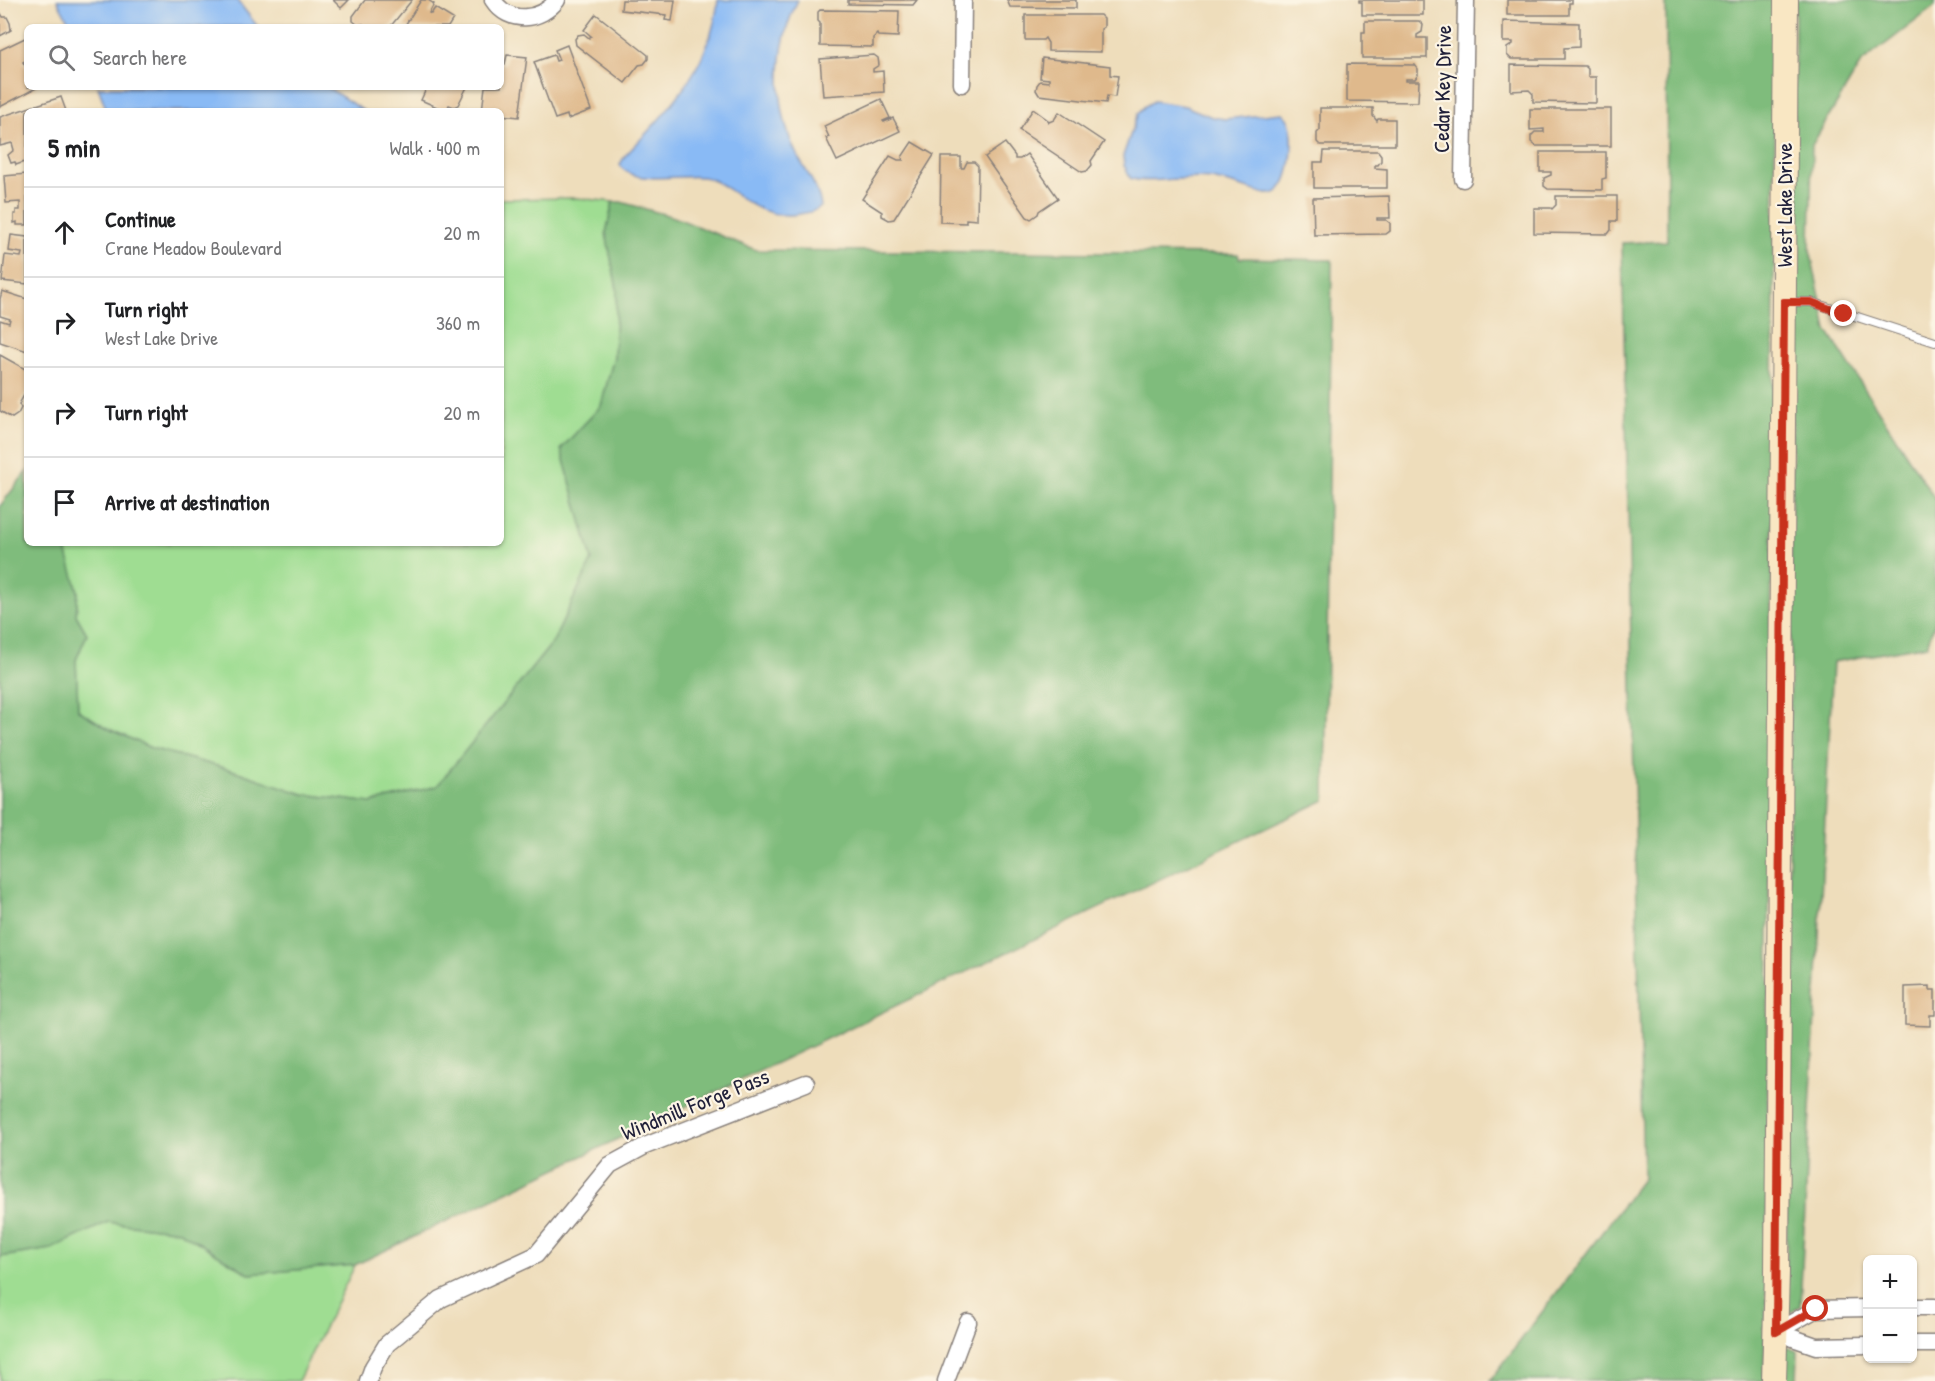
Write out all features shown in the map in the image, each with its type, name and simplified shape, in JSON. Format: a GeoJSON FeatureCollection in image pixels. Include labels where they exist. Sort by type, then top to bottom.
{"type":"FeatureCollection","features":[{"type":"Feature","properties":{"kind":"street"},"geometry":{"type":"LineString","coordinates":[[493,0],[505,13],[528,18],[549,10],[557,0]]}},
{"type":"Feature","properties":{"kind":"street"},"geometry":{"type":"LineString","coordinates":[[962,84],[963,0]]}},
{"type":"Feature","properties":{"kind":"street","name":"Cedar Key Drive"},"geometry":{"type":"LineString","coordinates":[[1463,179],[1466,0]]}},
{"type":"Feature","properties":{"kind":"street","name":"West Lake Drive"},"geometry":{"type":"LineString","coordinates":[[1774,1381],[1786,0]]}},
{"type":"Feature","properties":{"kind":"street","name":"Windmill Forge Pass"},"geometry":{"type":"LineString","coordinates":[[368,1381],[373,1367],[387,1344],[441,1299],[536,1255],[610,1165],[645,1146],[806,1083]]}},
{"type":"Feature","properties":{"kind":"street"},"geometry":{"type":"LineString","coordinates":[[1917,1307],[1935,1306]]}},
{"type":"Feature","properties":{"kind":"street"},"geometry":{"type":"LineString","coordinates":[[1776,1332],[1816,1309],[1863,1308]]}},
{"type":"Feature","properties":{"kind":"street"},"geometry":{"type":"LineString","coordinates":[[946,1381],[968,1322]]}},
{"type":"Feature","properties":{"kind":"street"},"geometry":{"type":"LineString","coordinates":[[1776,1332],[1816,1346],[1863,1345]]}},
{"type":"Feature","properties":{"kind":"street"},"geometry":{"type":"LineString","coordinates":[[1917,1344],[1935,1344]]}},
{"type":"Feature","properties":{"kind":"lane"},"geometry":{"type":"LineString","coordinates":[[1784,302],[1811,302],[1935,342]]}},
{"type":"Feature","properties":{"kind":"green space"},"geometry":{"type":"Polygon","coordinates":[[[1666,0],[1776,0],[1764,1381],[1490,1381],[1643,1178],[1622,243],[1667,241],[1666,0]]]}},
{"type":"Feature","properties":{"kind":"green space"},"geometry":{"type":"Polygon","coordinates":[[[1795,0],[1935,0],[1935,6],[1861,63],[1812,145],[1810,250],[1827,330],[1935,499],[1935,622],[1927,645],[1833,662],[1800,1306],[1786,1314],[1795,0]]]}},
{"type":"Feature","properties":{"kind":"green space"},"geometry":{"type":"Polygon","coordinates":[[[577,198],[613,202],[606,233],[617,289],[614,357],[601,406],[561,449],[592,560],[553,642],[438,786],[371,803],[303,794],[235,771],[151,748],[109,729],[78,710],[76,660],[87,634],[76,615],[78,591],[63,546],[504,546],[504,199],[577,198]]]}},
{"type":"Feature","properties":{"kind":"green space"},"geometry":{"type":"Polygon","coordinates":[[[613,202],[621,202],[674,217],[756,250],[1238,254],[1239,258],[1332,260],[1325,800],[355,1265],[249,1274],[180,1231],[108,1222],[51,1249],[0,1257],[0,506],[24,475],[24,546],[65,546],[78,591],[76,615],[87,634],[76,660],[78,710],[109,729],[151,748],[235,771],[303,794],[371,803],[437,786],[553,642],[592,560],[561,449],[601,406],[614,357],[617,289],[606,233],[613,202]]]}},
{"type":"Feature","properties":{"kind":"green space"},"geometry":{"type":"Polygon","coordinates":[[[108,1222],[180,1231],[249,1274],[355,1265],[298,1381],[0,1381],[0,1257],[51,1249],[108,1222]]]}},
{"type":"Feature","properties":{"kind":"green space"},"geometry":{"type":"Polygon","coordinates":[[[1785,1347],[1798,1351],[1797,1381],[1783,1381],[1785,1347]]]}},
{"type":"Feature","properties":{"kind":"water"},"geometry":{"type":"Polygon","coordinates":[[[57,0],[237,0],[256,24],[70,24],[57,0]]]}},
{"type":"Feature","properties":{"kind":"water"},"geometry":{"type":"Polygon","coordinates":[[[718,0],[798,0],[784,38],[780,78],[781,99],[790,139],[818,193],[821,207],[816,210],[789,215],[770,213],[710,179],[694,176],[646,177],[626,171],[620,165],[624,157],[671,105],[697,67],[707,47],[718,0]]]}},
{"type":"Feature","properties":{"kind":"water"},"geometry":{"type":"Polygon","coordinates":[[[99,90],[332,90],[359,108],[106,108],[99,90]]]}},
{"type":"Feature","properties":{"kind":"water"},"geometry":{"type":"Polygon","coordinates":[[[1154,101],[1185,106],[1212,117],[1225,119],[1282,113],[1288,119],[1292,146],[1290,167],[1279,190],[1266,194],[1202,178],[1147,181],[1130,178],[1123,156],[1138,113],[1154,101]]]}},
{"type":"Feature","properties":{"kind":"building"},"geometry":{"type":"Polygon","coordinates":[[[333,0],[349,0],[341,8],[333,0]]]}},
{"type":"Feature","properties":{"kind":"building"},"geometry":{"type":"Polygon","coordinates":[[[365,0],[412,0],[392,24],[357,24],[353,21],[353,16],[365,0]]]}},
{"type":"Feature","properties":{"kind":"building"},"geometry":{"type":"Polygon","coordinates":[[[421,0],[428,0],[434,4],[429,13],[431,14],[435,8],[453,19],[450,24],[406,24],[421,0]]]}},
{"type":"Feature","properties":{"kind":"building"},"geometry":{"type":"Polygon","coordinates":[[[622,0],[675,0],[672,21],[665,20],[666,15],[621,10],[622,0]]]}},
{"type":"Feature","properties":{"kind":"building"},"geometry":{"type":"Polygon","coordinates":[[[848,0],[917,0],[913,5],[848,4],[848,0]]]}},
{"type":"Feature","properties":{"kind":"building"},"geometry":{"type":"Polygon","coordinates":[[[1007,0],[1076,0],[1076,8],[1010,7],[1007,0]]]}},
{"type":"Feature","properties":{"kind":"building"},"geometry":{"type":"Polygon","coordinates":[[[1359,0],[1423,0],[1423,15],[1362,15],[1362,2],[1359,0]]]}},
{"type":"Feature","properties":{"kind":"building"},"geometry":{"type":"Polygon","coordinates":[[[1507,0],[1572,0],[1572,3],[1569,3],[1569,15],[1507,15],[1507,0]]]}},
{"type":"Feature","properties":{"kind":"building"},"geometry":{"type":"Polygon","coordinates":[[[820,10],[899,11],[898,37],[878,36],[877,34],[873,38],[873,47],[820,46],[818,12],[820,10]]]}},
{"type":"Feature","properties":{"kind":"building"},"geometry":{"type":"Polygon","coordinates":[[[0,12],[3,17],[7,17],[11,30],[0,36],[0,12]]]}},
{"type":"Feature","properties":{"kind":"building"},"geometry":{"type":"Polygon","coordinates":[[[596,14],[648,55],[644,64],[639,65],[625,83],[576,45],[575,39],[578,35],[584,34],[589,38],[591,36],[584,30],[596,14]]]}},
{"type":"Feature","properties":{"kind":"building"},"geometry":{"type":"Polygon","coordinates":[[[1025,15],[1100,15],[1104,19],[1104,27],[1101,29],[1101,52],[1048,51],[1045,38],[1025,40],[1025,15]]]}},
{"type":"Feature","properties":{"kind":"building"},"geometry":{"type":"Polygon","coordinates":[[[1365,21],[1419,21],[1423,25],[1422,32],[1417,35],[1417,38],[1427,38],[1427,58],[1362,58],[1362,32],[1365,32],[1365,21]]]}},
{"type":"Feature","properties":{"kind":"building"},"geometry":{"type":"Polygon","coordinates":[[[1503,21],[1579,23],[1579,47],[1564,48],[1564,59],[1511,59],[1507,55],[1507,48],[1513,42],[1503,42],[1503,21]]]}},
{"type":"Feature","properties":{"kind":"building"},"geometry":{"type":"Polygon","coordinates":[[[24,38],[24,90],[32,90],[0,107],[0,50],[24,38]]]}},
{"type":"Feature","properties":{"kind":"building"},"geometry":{"type":"Polygon","coordinates":[[[567,45],[591,110],[568,119],[567,115],[555,119],[534,62],[554,55],[556,61],[559,60],[555,50],[567,45]]]}},
{"type":"Feature","properties":{"kind":"building"},"geometry":{"type":"Polygon","coordinates":[[[507,55],[527,57],[519,117],[504,115],[504,108],[482,108],[485,90],[504,90],[507,55]]]}},
{"type":"Feature","properties":{"kind":"building"},"geometry":{"type":"Polygon","coordinates":[[[874,55],[878,58],[879,65],[873,69],[873,72],[883,71],[884,92],[823,96],[820,59],[874,55]]]}},
{"type":"Feature","properties":{"kind":"building"},"geometry":{"type":"Polygon","coordinates":[[[1042,58],[1110,66],[1110,75],[1118,76],[1115,97],[1107,96],[1106,103],[1039,95],[1036,90],[1040,81],[1049,82],[1049,79],[1040,78],[1042,58]]]}},
{"type":"Feature","properties":{"kind":"building"},"geometry":{"type":"Polygon","coordinates":[[[1347,64],[1415,65],[1418,75],[1415,79],[1406,79],[1406,81],[1419,81],[1418,102],[1347,101],[1347,64]]]}},
{"type":"Feature","properties":{"kind":"building"},"geometry":{"type":"Polygon","coordinates":[[[1511,65],[1585,66],[1588,69],[1588,77],[1596,77],[1596,103],[1533,102],[1533,94],[1529,90],[1511,91],[1511,65]]]}},
{"type":"Feature","properties":{"kind":"building"},"geometry":{"type":"Polygon","coordinates":[[[426,90],[466,90],[458,105],[454,107],[449,105],[448,108],[439,108],[421,100],[426,90]]]}},
{"type":"Feature","properties":{"kind":"building"},"geometry":{"type":"Polygon","coordinates":[[[61,97],[65,108],[27,108],[61,97]]]}},
{"type":"Feature","properties":{"kind":"building"},"geometry":{"type":"Polygon","coordinates":[[[881,99],[890,118],[883,121],[893,118],[900,131],[837,161],[826,138],[829,137],[824,126],[881,99]]]}},
{"type":"Feature","properties":{"kind":"building"},"geometry":{"type":"Polygon","coordinates":[[[1320,108],[1373,108],[1373,116],[1377,121],[1378,119],[1395,119],[1395,145],[1320,145],[1317,142],[1317,133],[1320,130],[1320,108]]]}},
{"type":"Feature","properties":{"kind":"building"},"geometry":{"type":"Polygon","coordinates":[[[24,109],[24,162],[16,165],[15,162],[11,163],[8,155],[14,150],[12,143],[0,146],[0,117],[24,109]]]}},
{"type":"Feature","properties":{"kind":"building"},"geometry":{"type":"Polygon","coordinates":[[[1033,109],[1049,122],[1054,120],[1059,112],[1104,142],[1087,171],[1082,172],[1019,130],[1033,109]]]}},
{"type":"Feature","properties":{"kind":"building"},"geometry":{"type":"Polygon","coordinates":[[[1530,109],[1611,109],[1611,146],[1536,146],[1531,142],[1531,136],[1535,132],[1544,132],[1544,129],[1530,130],[1530,109]]]}},
{"type":"Feature","properties":{"kind":"building"},"geometry":{"type":"Polygon","coordinates":[[[912,142],[934,155],[894,219],[889,220],[882,216],[882,212],[862,199],[890,156],[903,160],[902,157],[912,142]]]}},
{"type":"Feature","properties":{"kind":"building"},"geometry":{"type":"Polygon","coordinates":[[[1005,143],[1015,159],[1020,159],[1027,154],[1058,198],[1031,219],[1027,217],[985,157],[1005,143]]]}},
{"type":"Feature","properties":{"kind":"building"},"geometry":{"type":"Polygon","coordinates":[[[1324,151],[1378,151],[1381,161],[1375,165],[1375,168],[1387,169],[1387,188],[1314,188],[1314,162],[1323,162],[1324,151]]]}},
{"type":"Feature","properties":{"kind":"building"},"geometry":{"type":"Polygon","coordinates":[[[1540,152],[1606,152],[1606,178],[1602,179],[1602,190],[1548,189],[1544,186],[1544,178],[1551,175],[1551,172],[1540,172],[1540,152]]]}},
{"type":"Feature","properties":{"kind":"building"},"geometry":{"type":"Polygon","coordinates":[[[941,157],[961,157],[961,168],[964,168],[967,162],[974,162],[978,166],[977,220],[966,219],[966,223],[940,222],[941,157]]]}},
{"type":"Feature","properties":{"kind":"building"},"geometry":{"type":"Polygon","coordinates":[[[24,174],[24,225],[14,223],[14,214],[16,210],[20,210],[20,202],[6,203],[4,176],[24,174]]]}},
{"type":"Feature","properties":{"kind":"building"},"geometry":{"type":"Polygon","coordinates":[[[1389,196],[1390,218],[1377,218],[1377,220],[1386,220],[1390,223],[1390,231],[1386,234],[1314,235],[1313,198],[1389,196]]]}},
{"type":"Feature","properties":{"kind":"building"},"geometry":{"type":"Polygon","coordinates":[[[1556,196],[1617,196],[1617,221],[1611,221],[1611,230],[1608,234],[1534,233],[1534,208],[1552,209],[1556,205],[1556,196]]]}},
{"type":"Feature","properties":{"kind":"building"},"geometry":{"type":"Polygon","coordinates":[[[11,235],[24,237],[24,284],[2,281],[5,255],[21,257],[22,253],[9,251],[11,235]]]}},
{"type":"Feature","properties":{"kind":"building"},"geometry":{"type":"Polygon","coordinates":[[[2,291],[24,298],[24,350],[0,342],[0,320],[9,323],[10,319],[0,316],[2,291]]]}},
{"type":"Feature","properties":{"kind":"building"},"geometry":{"type":"Polygon","coordinates":[[[0,355],[24,368],[24,395],[19,404],[21,408],[18,414],[12,418],[0,411],[0,355]]]}},
{"type":"Feature","properties":{"kind":"building"},"geometry":{"type":"Polygon","coordinates":[[[1930,986],[1930,990],[1935,990],[1935,1015],[1930,1015],[1930,1026],[1905,1025],[1905,987],[1930,986]]]}},
{"type":"Feature","properties":{"kind":"route"},"geometry":{"type":"LineString","coordinates":[[1816,1309],[1776,1332],[1784,302],[1811,302],[1844,314]]}}]}
